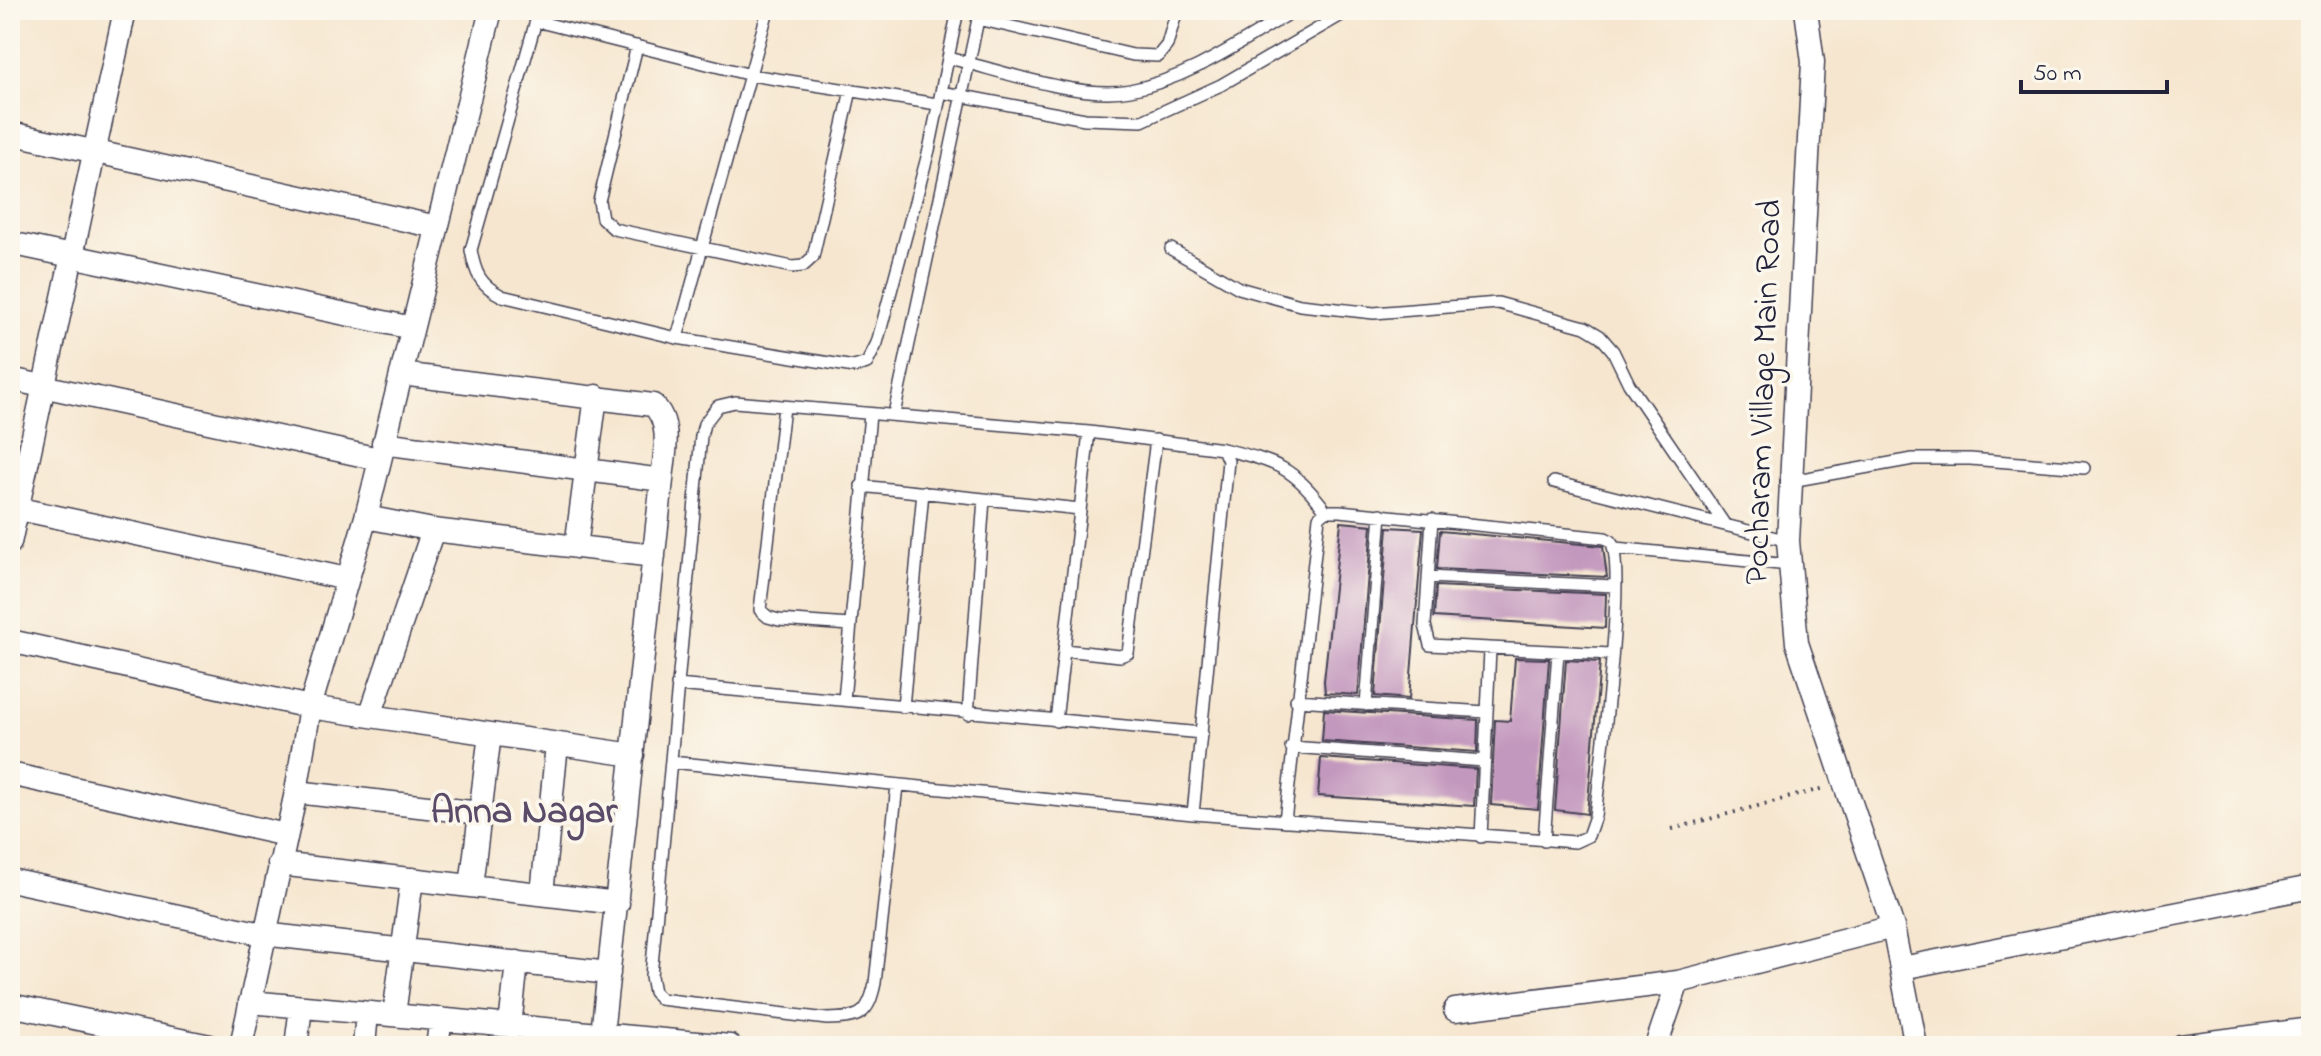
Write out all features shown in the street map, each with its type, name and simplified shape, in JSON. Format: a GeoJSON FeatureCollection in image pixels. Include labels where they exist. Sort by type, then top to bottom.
{"type":"FeatureCollection","features":[{"type":"Feature","properties":{"kind":"street"},"geometry":{"type":"LineString","coordinates":[[10,543],[14,507],[44,387],[125,10]]}},
{"type":"Feature","properties":{"kind":"street"},"geometry":{"type":"LineString","coordinates":[[241,1046],[296,792],[310,707],[366,517],[491,10]]}},
{"type":"Feature","properties":{"kind":"street","name":"Pocharam Village Main Road"},"geometry":{"type":"LineString","coordinates":[[1806,10],[1813,62],[1788,541],[1797,643],[1893,927],[1916,1046]]}},
{"type":"Feature","properties":{"kind":"street"},"geometry":{"type":"LineString","coordinates":[[10,133],[437,227]]}},
{"type":"Feature","properties":{"kind":"street"},"geometry":{"type":"LineString","coordinates":[[10,243],[412,328]]}},
{"type":"Feature","properties":{"kind":"street"},"geometry":{"type":"LineString","coordinates":[[401,374],[596,396],[657,409],[665,427],[662,480],[602,1034]]}},
{"type":"Feature","properties":{"kind":"street"},"geometry":{"type":"LineString","coordinates":[[10,379],[381,451],[662,480]]}},
{"type":"Feature","properties":{"kind":"street"},"geometry":{"type":"LineString","coordinates":[[576,547],[596,396]]}},
{"type":"Feature","properties":{"kind":"street"},"geometry":{"type":"LineString","coordinates":[[14,507],[347,579]]}},
{"type":"Feature","properties":{"kind":"street"},"geometry":{"type":"LineString","coordinates":[[366,517],[433,530],[654,556]]}},
{"type":"Feature","properties":{"kind":"street"},"geometry":{"type":"LineString","coordinates":[[370,716],[433,530]]}},
{"type":"Feature","properties":{"kind":"street"},"geometry":{"type":"LineString","coordinates":[[10,641],[310,707],[633,755]]}},
{"type":"Feature","properties":{"kind":"street"},"geometry":{"type":"LineString","coordinates":[[471,886],[490,734]]}},
{"type":"Feature","properties":{"kind":"street"},"geometry":{"type":"LineString","coordinates":[[542,894],[557,744]]}},
{"type":"Feature","properties":{"kind":"street"},"geometry":{"type":"LineString","coordinates":[[10,774],[286,835]]}},
{"type":"Feature","properties":{"kind":"street"},"geometry":{"type":"LineString","coordinates":[[296,792],[480,813]]}},
{"type":"Feature","properties":{"kind":"street"},"geometry":{"type":"LineString","coordinates":[[279,864],[618,903]]}},
{"type":"Feature","properties":{"kind":"street"},"geometry":{"type":"LineString","coordinates":[[394,1015],[412,879]]}},
{"type":"Feature","properties":{"kind":"street"},"geometry":{"type":"LineString","coordinates":[[10,880],[263,934],[609,973]]}},
{"type":"Feature","properties":{"kind":"street"},"geometry":{"type":"LineString","coordinates":[[1902,968],[2311,887]]}},
{"type":"Feature","properties":{"kind":"street"},"geometry":{"type":"LineString","coordinates":[[1455,1010],[1678,982],[1893,927]]}},
{"type":"Feature","properties":{"kind":"street"},"geometry":{"type":"LineString","coordinates":[[510,1026],[517,962]]}},
{"type":"Feature","properties":{"kind":"street"},"geometry":{"type":"LineString","coordinates":[[1656,1046],[1678,982]]}},
{"type":"Feature","properties":{"kind":"street"},"geometry":{"type":"LineString","coordinates":[[250,1002],[602,1034],[645,1042],[730,1046]]}},
{"type":"Feature","properties":{"kind":"street"},"geometry":{"type":"LineString","coordinates":[[10,1005],[210,1046]]}},
{"type":"Feature","properties":{"kind":"street"},"geometry":{"type":"LineString","coordinates":[[296,1046],[301,1007]]}},
{"type":"Feature","properties":{"kind":"street"},"geometry":{"type":"LineString","coordinates":[[364,1046],[367,1013]]}},
{"type":"Feature","properties":{"kind":"street"},"geometry":{"type":"LineString","coordinates":[[437,1046],[441,1019]]}},
{"type":"Feature","properties":{"kind":"street"},"geometry":{"type":"LineString","coordinates":[[2181,1046],[2311,1029]]}},
{"type":"Feature","properties":{"kind":"lane"},"geometry":{"type":"LineString","coordinates":[[677,338],[768,10]]}},
{"type":"Feature","properties":{"kind":"lane"},"geometry":{"type":"LineString","coordinates":[[958,10],[949,58],[939,98],[929,150],[877,343],[867,363],[842,366],[677,338],[502,296],[484,287],[474,270],[471,250],[537,16],[751,75],[851,90],[939,98],[960,96],[1085,119],[1142,121],[1221,85],[1350,10]]}},
{"type":"Feature","properties":{"kind":"lane"},"geometry":{"type":"LineString","coordinates":[[894,414],[979,15],[1133,55],[1158,56],[1167,45],[1177,10]]}},
{"type":"Feature","properties":{"kind":"lane"},"geometry":{"type":"LineString","coordinates":[[949,58],[1035,81],[1081,89],[1128,91],[1178,76],[1296,10]]}},
{"type":"Feature","properties":{"kind":"lane"},"geometry":{"type":"LineString","coordinates":[[637,46],[599,201],[602,218],[614,229],[792,267],[809,262],[851,90]]}},
{"type":"Feature","properties":{"kind":"lane"},"geometry":{"type":"LineString","coordinates":[[1171,249],[1239,288],[1300,305],[1374,313],[1498,303],[1585,327],[1600,336],[1613,351],[1629,384],[1725,525]]}},
{"type":"Feature","properties":{"kind":"lane"},"geometry":{"type":"LineString","coordinates":[[897,786],[875,983],[870,1005],[865,1011],[850,1018],[827,1019],[670,1003],[654,992],[651,976],[704,424],[710,413],[726,403],[894,414],[1089,432],[1223,449],[1287,468],[1300,477],[1326,511],[1605,538],[1615,548],[1790,565]]}},
{"type":"Feature","properties":{"kind":"lane"},"geometry":{"type":"LineString","coordinates":[[784,407],[760,610],[768,617],[779,620],[850,625]]}},
{"type":"Feature","properties":{"kind":"lane"},"geometry":{"type":"LineString","coordinates":[[844,700],[861,486],[870,414]]}},
{"type":"Feature","properties":{"kind":"lane"},"geometry":{"type":"LineString","coordinates":[[1056,721],[1089,432]]}},
{"type":"Feature","properties":{"kind":"lane"},"geometry":{"type":"LineString","coordinates":[[1064,650],[1120,656],[1128,653],[1156,440]]}},
{"type":"Feature","properties":{"kind":"lane"},"geometry":{"type":"LineString","coordinates":[[1193,814],[1228,461],[1223,449]]}},
{"type":"Feature","properties":{"kind":"lane"},"geometry":{"type":"LineString","coordinates":[[1791,481],[1913,459],[1970,459],[2084,468]]}},
{"type":"Feature","properties":{"kind":"lane"},"geometry":{"type":"LineString","coordinates":[[1554,482],[1788,541]]}},
{"type":"Feature","properties":{"kind":"lane"},"geometry":{"type":"LineString","coordinates":[[861,486],[1080,509]]}},
{"type":"Feature","properties":{"kind":"lane"},"geometry":{"type":"LineString","coordinates":[[903,707],[923,492]]}},
{"type":"Feature","properties":{"kind":"lane"},"geometry":{"type":"LineString","coordinates":[[968,714],[984,499]]}},
{"type":"Feature","properties":{"kind":"lane"},"geometry":{"type":"LineString","coordinates":[[1285,821],[1316,525],[1326,511]]}},
{"type":"Feature","properties":{"kind":"lane"},"geometry":{"type":"LineString","coordinates":[[1366,705],[1381,514]]}},
{"type":"Feature","properties":{"kind":"lane"},"geometry":{"type":"LineString","coordinates":[[1432,519],[1427,642],[1436,647],[1611,654]]}},
{"type":"Feature","properties":{"kind":"lane"},"geometry":{"type":"LineString","coordinates":[[671,762],[1193,814],[1575,842],[1588,836],[1592,827],[1611,654],[1615,548]]}},
{"type":"Feature","properties":{"kind":"lane"},"geometry":{"type":"LineString","coordinates":[[1428,577],[1614,586]]}},
{"type":"Feature","properties":{"kind":"lane"},"geometry":{"type":"LineString","coordinates":[[1481,837],[1490,650]]}},
{"type":"Feature","properties":{"kind":"lane"},"geometry":{"type":"LineString","coordinates":[[1544,841],[1558,652]]}},
{"type":"Feature","properties":{"kind":"lane"},"geometry":{"type":"LineString","coordinates":[[677,685],[1202,733]]}},
{"type":"Feature","properties":{"kind":"lane"},"geometry":{"type":"LineString","coordinates":[[1296,700],[1486,712]]}},
{"type":"Feature","properties":{"kind":"lane"},"geometry":{"type":"LineString","coordinates":[[1291,747],[1484,761]]}},
{"type":"Feature","properties":{"kind":"path"},"geometry":{"type":"LineString","coordinates":[[1672,829],[1846,782]]}},
{"type":"Feature","properties":{"kind":"building"},"geometry":{"type":"Polygon","coordinates":[[[1341,522],[1372,525],[1358,695],[1325,693],[1341,522]]]}},
{"type":"Feature","properties":{"kind":"building"},"geometry":{"type":"Polygon","coordinates":[[[1388,527],[1423,529],[1409,699],[1375,696],[1388,527]]]}},
{"type":"Feature","properties":{"kind":"building"},"geometry":{"type":"Polygon","coordinates":[[[1440,531],[1603,546],[1607,577],[1437,569],[1440,531]]]}},
{"type":"Feature","properties":{"kind":"building"},"geometry":{"type":"Polygon","coordinates":[[[1436,586],[1606,594],[1605,628],[1434,617],[1436,586]]]}},
{"type":"Feature","properties":{"kind":"building"},"geometry":{"type":"Polygon","coordinates":[[[1515,658],[1549,659],[1538,809],[1491,805],[1495,720],[1510,721],[1515,658]]]}},
{"type":"Feature","properties":{"kind":"building"},"geometry":{"type":"Polygon","coordinates":[[[1566,660],[1600,662],[1587,814],[1555,810],[1566,660]]]}},
{"type":"Feature","properties":{"kind":"building"},"geometry":{"type":"Polygon","coordinates":[[[1324,710],[1478,720],[1477,752],[1322,741],[1324,710]]]}},
{"type":"Feature","properties":{"kind":"building"},"geometry":{"type":"Polygon","coordinates":[[[1321,758],[1476,769],[1474,806],[1318,796],[1321,758]]]}},
{"type":"Feature","properties":{"kind":"district","name":"Anna Nagar"},"geometry":{"type":"Point","coordinates":[524,813]}}]}
